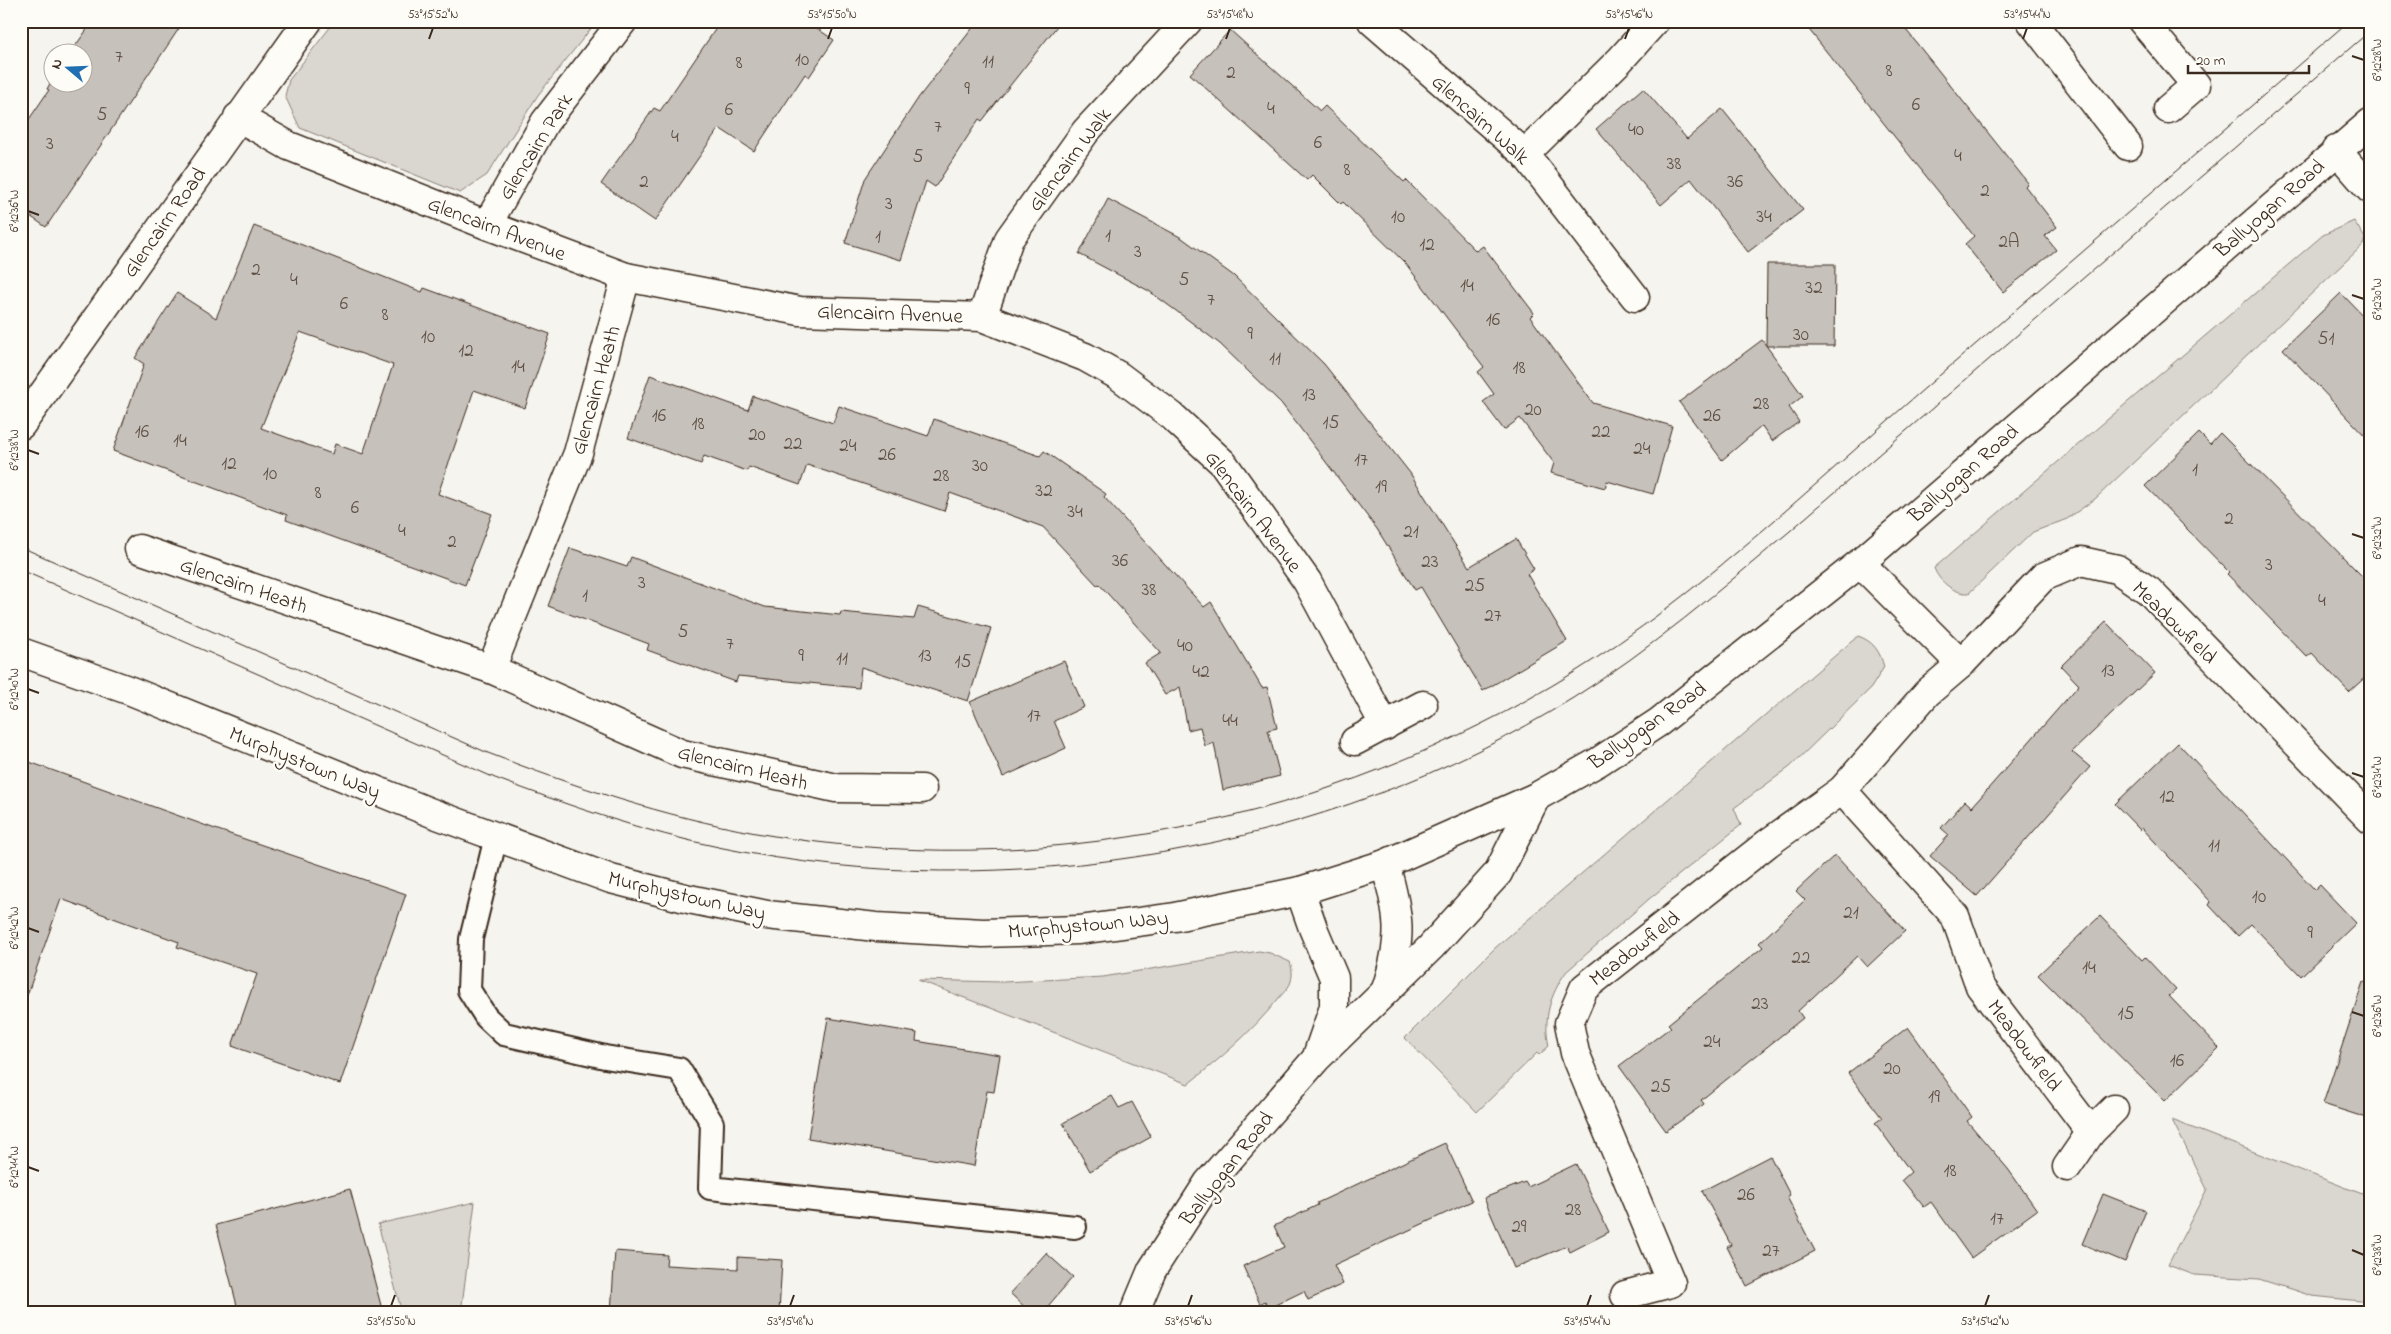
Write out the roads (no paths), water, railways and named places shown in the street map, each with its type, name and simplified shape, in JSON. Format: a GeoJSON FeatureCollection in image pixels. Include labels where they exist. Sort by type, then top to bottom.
{"type":"FeatureCollection","features":[{"type":"Feature","properties":{"kind":"street","name":"Glencairn Road"},"geometry":{"type":"LineString","coordinates":[[21,425],[308,21]]}},
{"type":"Feature","properties":{"kind":"street","name":"Glencairn Park"},"geometry":{"type":"LineString","coordinates":[[487,225],[545,122],[622,21]]}},
{"type":"Feature","properties":{"kind":"street","name":"Glencairn Walk"},"geometry":{"type":"LineString","coordinates":[[982,316],[1009,239],[1086,132],[1188,21]]}},
{"type":"Feature","properties":{"kind":"street","name":"Glencairn Walk"},"geometry":{"type":"LineString","coordinates":[[1372,21],[1525,154],[1635,297]]}},
{"type":"Feature","properties":{"kind":"street"},"geometry":{"type":"LineString","coordinates":[[1525,154],[1620,60],[1655,21]]}},
{"type":"Feature","properties":{"kind":"street"},"geometry":{"type":"LineString","coordinates":[[2031,21],[2128,146]]}},
{"type":"Feature","properties":{"kind":"street"},"geometry":{"type":"LineString","coordinates":[[2142,21],[2196,85],[2168,108]]}},
{"type":"Feature","properties":{"kind":"street","name":"Glencairn Avenue"},"geometry":{"type":"LineString","coordinates":[[238,117],[289,146],[487,225],[626,277],[800,310],[982,316],[1085,357],[1119,376],[1172,416],[1223,464],[1307,581],[1385,726]]}},
{"type":"Feature","properties":{"kind":"street","name":"Ballyogan Road"},"geometry":{"type":"LineString","coordinates":[[1385,991],[1396,958],[1398,915],[1385,864],[1536,797],[1598,762],[1659,722],[1860,563],[2370,122]]}},
{"type":"Feature","properties":{"kind":"street"},"geometry":{"type":"LineString","coordinates":[[2336,150],[2370,189]]}},
{"type":"Feature","properties":{"kind":"street","name":"Glencairn Heath"},"geometry":{"type":"LineString","coordinates":[[491,669],[578,453],[626,277]]}},
{"type":"Feature","properties":{"kind":"street","name":"Glencairn Heath"},"geometry":{"type":"LineString","coordinates":[[139,550],[491,669],[682,754],[836,788],[922,789]]}},
{"type":"Feature","properties":{"kind":"street","name":"Meadowfield"},"geometry":{"type":"LineString","coordinates":[[1625,1296],[1671,1282],[1575,1053],[1569,1022],[1584,988],[1768,843],[1842,790],[1927,693],[1961,664],[2043,577],[2081,561],[2117,569],[2149,591],[2370,819]]}},
{"type":"Feature","properties":{"kind":"street"},"geometry":{"type":"LineString","coordinates":[[1860,563],[1961,664]]}},
{"type":"Feature","properties":{"kind":"street","name":"Murphystown Way"},"geometry":{"type":"LineString","coordinates":[[21,652],[131,691],[279,752],[496,837],[611,879],[688,900],[767,914],[876,928],[983,933],[1079,930],[1174,917],[1300,891],[1385,864]]}},
{"type":"Feature","properties":{"kind":"street"},"geometry":{"type":"LineString","coordinates":[[1356,741],[1423,705]]}},
{"type":"Feature","properties":{"kind":"street","name":"Meadowfield"},"geometry":{"type":"LineString","coordinates":[[1842,790],[1955,916],[1980,986],[2091,1132]]}},
{"type":"Feature","properties":{"kind":"street","name":"Ballyogan Road"},"geometry":{"type":"LineString","coordinates":[[1134,1313],[1152,1270],[1208,1183],[1316,1059],[1437,941],[1498,873],[1536,797]]}},
{"type":"Feature","properties":{"kind":"street","name":"Ballyogan Road"},"geometry":{"type":"LineString","coordinates":[[1300,891],[1334,978],[1334,1007],[1316,1059]]}},
{"type":"Feature","properties":{"kind":"street"},"geometry":{"type":"LineString","coordinates":[[2067,1167],[2091,1132],[2114,1109]]}},
{"type":"Feature","properties":{"kind":"lane"},"geometry":{"type":"LineString","coordinates":[[496,837],[471,939],[469,990],[486,1017],[504,1034],[605,1058],[679,1069],[712,1123],[710,1188],[1075,1227]]}},
{"type":"Feature","properties":{"kind":"tram line"},"geometry":{"type":"LineString","coordinates":[[21,547],[488,753],[587,789],[687,818],[756,833],[863,847],[969,850],[1075,844],[1180,828],[1282,803],[1382,768],[1479,725],[1573,673],[1620,642],[1665,609],[1754,538],[2349,21]]}},
{"type":"Feature","properties":{"kind":"tram line"},"geometry":{"type":"LineString","coordinates":[[21,570],[495,778],[608,818],[694,842],[723,848],[830,865],[940,871],[1052,867],[1162,852],[1271,828],[1377,794],[1478,751],[1573,698],[1630,660],[1738,575],[1790,531],[2370,31]]}}]}
